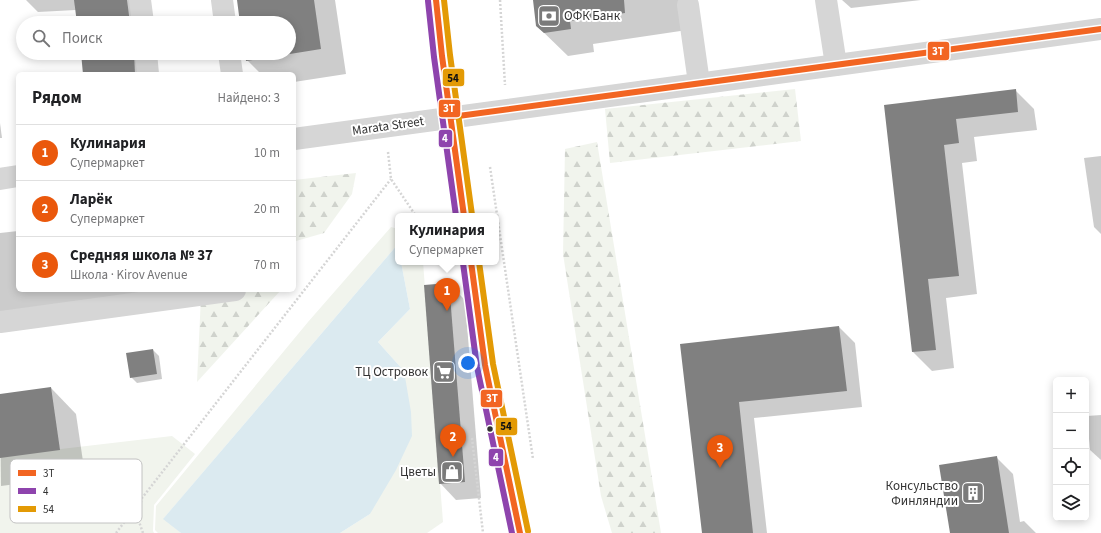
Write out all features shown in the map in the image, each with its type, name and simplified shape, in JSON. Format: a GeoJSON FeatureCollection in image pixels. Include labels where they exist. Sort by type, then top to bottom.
{"type":"FeatureCollection","features":[{"type":"Feature","properties":{"kind":"main road"},"geometry":{"type":"LineString","coordinates":[[436,0],[464,213]]}},
{"type":"Feature","properties":{"kind":"main road"},"geometry":{"type":"LineString","coordinates":[[471,265],[485,365],[520,533]]}},
{"type":"Feature","properties":{"kind":"street"},"geometry":{"type":"LineString","coordinates":[[140,0],[142,16]]}},
{"type":"Feature","properties":{"kind":"street"},"geometry":{"type":"LineString","coordinates":[[222,0],[224,16]]}},
{"type":"Feature","properties":{"kind":"street"},"geometry":{"type":"LineString","coordinates":[[826,0],[836,65]]}},
{"type":"Feature","properties":{"kind":"street"},"geometry":{"type":"LineString","coordinates":[[688,5],[699,83]]}},
{"type":"Feature","properties":{"kind":"street","name":"Marata Street"},"geometry":{"type":"LineString","coordinates":[[296,139],[1101,29]]}},
{"type":"Feature","properties":{"kind":"street"},"geometry":{"type":"LineString","coordinates":[[147,60],[148,72]]}},
{"type":"Feature","properties":{"kind":"street"},"geometry":{"type":"LineString","coordinates":[[230,60],[232,72]]}},
{"type":"Feature","properties":{"kind":"street"},"geometry":{"type":"LineString","coordinates":[[0,178],[16,176]]}},
{"type":"Feature","properties":{"kind":"street"},"geometry":{"type":"LineString","coordinates":[[0,322],[220,292]]}},
{"type":"Feature","properties":{"kind":"path"},"geometry":{"type":"LineString","coordinates":[[500,0],[506,110]]}},
{"type":"Feature","properties":{"kind":"path"},"geometry":{"type":"LineString","coordinates":[[385,126],[391,180],[414,213]]}},
{"type":"Feature","properties":{"kind":"path"},"geometry":{"type":"LineString","coordinates":[[490,167],[497,213]]}},
{"type":"Feature","properties":{"kind":"path"},"geometry":{"type":"LineString","coordinates":[[142,498],[391,180]]}},
{"type":"Feature","properties":{"kind":"path"},"geometry":{"type":"LineString","coordinates":[[499,228],[534,467]]}},
{"type":"Feature","properties":{"kind":"path"},"geometry":{"type":"LineString","coordinates":[[116,533],[123,523]]}},
{"type":"Feature","properties":{"kind":"path"},"geometry":{"type":"LineString","coordinates":[[139,523],[143,533]]}},
{"type":"Feature","properties":{"kind":"green space"},"geometry":{"type":"Polygon","coordinates":[[[795,89],[801,141],[610,163],[605,109],[795,89]]]}},
{"type":"Feature","properties":{"kind":"green space"},"geometry":{"type":"Polygon","coordinates":[[[597,142],[661,533],[612,533],[601,496],[563,254],[565,149],[597,142]]]}},
{"type":"Feature","properties":{"kind":"green space"},"geometry":{"type":"Polygon","coordinates":[[[356,173],[352,194],[324,233],[296,241],[296,180],[356,173]]]}},
{"type":"Feature","properties":{"kind":"green space"},"geometry":{"type":"Polygon","coordinates":[[[391,227],[395,228],[395,248],[164,518],[181,533],[158,533],[155,530],[156,506],[308,322],[391,227]]]}},
{"type":"Feature","properties":{"kind":"green space"},"geometry":{"type":"Polygon","coordinates":[[[402,265],[423,265],[443,522],[427,533],[340,533],[370,514],[404,371],[378,342],[410,309],[402,265]]]}},
{"type":"Feature","properties":{"kind":"green space"},"geometry":{"type":"Polygon","coordinates":[[[232,292],[279,292],[197,382],[201,296],[232,292]]]}},
{"type":"Feature","properties":{"kind":"green space"},"geometry":{"type":"Polygon","coordinates":[[[172,436],[195,454],[154,505],[154,533],[0,533],[1,456],[172,436]]]}},
{"type":"Feature","properties":{"kind":"shaded area"},"geometry":{"type":"Polygon","coordinates":[[[395,248],[395,265],[402,265],[410,309],[378,342],[404,371],[411,412],[412,436],[396,470],[370,514],[340,533],[181,533],[163,519],[395,248]]]}},
{"type":"Feature","properties":{"kind":"building"},"geometry":{"type":"Polygon","coordinates":[[[74,0],[127,0],[129,16],[76,16],[74,0]]]}},
{"type":"Feature","properties":{"kind":"building"},"geometry":{"type":"Polygon","coordinates":[[[237,0],[314,0],[321,49],[296,53],[296,16],[239,16],[237,0]]]}},
{"type":"Feature","properties":{"kind":"building"},"geometry":{"type":"Polygon","coordinates":[[[533,0],[624,0],[625,13],[570,21],[571,29],[544,33],[536,26],[533,0]]]}},
{"type":"Feature","properties":{"kind":"building"},"geometry":{"type":"Polygon","coordinates":[[[82,60],[134,60],[135,72],[83,72],[82,60]]]}},
{"type":"Feature","properties":{"kind":"building"},"geometry":{"type":"Polygon","coordinates":[[[1016,89],[1018,112],[956,119],[959,143],[944,145],[959,276],[928,279],[936,350],[912,352],[884,105],[1016,89]]]}},
{"type":"Feature","properties":{"kind":"building","name":"ТЦ Островок"},"geometry":{"type":"Polygon","coordinates":[[[449,283],[465,482],[439,484],[424,285],[449,283]]]}},
{"type":"Feature","properties":{"kind":"building"},"geometry":{"type":"Polygon","coordinates":[[[839,326],[847,391],[739,402],[753,533],[702,533],[680,344],[839,326]]]}},
{"type":"Feature","properties":{"kind":"building"},"geometry":{"type":"Polygon","coordinates":[[[153,349],[157,374],[130,378],[126,353],[153,349]]]}},
{"type":"Feature","properties":{"kind":"building"},"geometry":{"type":"Polygon","coordinates":[[[51,387],[60,450],[0,458],[0,394],[51,387]]]}},
{"type":"Feature","properties":{"kind":"building","name":"Консульство Финляндии"},"geometry":{"type":"Polygon","coordinates":[[[997,456],[1009,533],[950,533],[939,465],[997,456]]]}},
{"type":"Feature","properties":{"kind":"transit line","name":"3Т"},"geometry":{"type":"LineString","coordinates":[[436,0],[442,56],[464,213]]}},
{"type":"Feature","properties":{"kind":"transit line","name":"54"},"geometry":{"type":"LineString","coordinates":[[444,0],[472,213]]}},
{"type":"Feature","properties":{"kind":"transit line","name":"4"},"geometry":{"type":"LineString","coordinates":[[428,1],[434,57],[456,213]]}},
{"type":"Feature","properties":{"kind":"transit line","name":"3Т"},"geometry":{"type":"LineString","coordinates":[[451,117],[1101,29]]}},
{"type":"Feature","properties":{"kind":"transit line","name":"4"},"geometry":{"type":"LineString","coordinates":[[463,265],[477,367],[512,533]]}},
{"type":"Feature","properties":{"kind":"transit line","name":"3Т"},"geometry":{"type":"LineString","coordinates":[[471,265],[485,365],[520,533]]}},
{"type":"Feature","properties":{"kind":"transit line","name":"54"},"geometry":{"type":"LineString","coordinates":[[479,265],[493,364],[528,531]]}},
{"type":"Feature","properties":{"kind":"place","name":"ОФК Банк"},"geometry":{"type":"Point","coordinates":[549,16]}},
{"type":"Feature","properties":{"kind":"place","name":"Кулинария"},"geometry":{"type":"Point","coordinates":[447,311]}},
{"type":"Feature","properties":{"kind":"place","name":"ТЦ Островок"},"geometry":{"type":"Point","coordinates":[444,372]}},
{"type":"Feature","properties":{"kind":"place","name":"Ларёк"},"geometry":{"type":"Point","coordinates":[453,457]}},
{"type":"Feature","properties":{"kind":"place","name":"Средняя школа № 37"},"geometry":{"type":"Point","coordinates":[720,468]}},
{"type":"Feature","properties":{"kind":"place","name":"Цветы"},"geometry":{"type":"Point","coordinates":[452,472]}},
{"type":"Feature","properties":{"kind":"place","name":"Консульство Финляндии"},"geometry":{"type":"Point","coordinates":[973,493]}}]}
